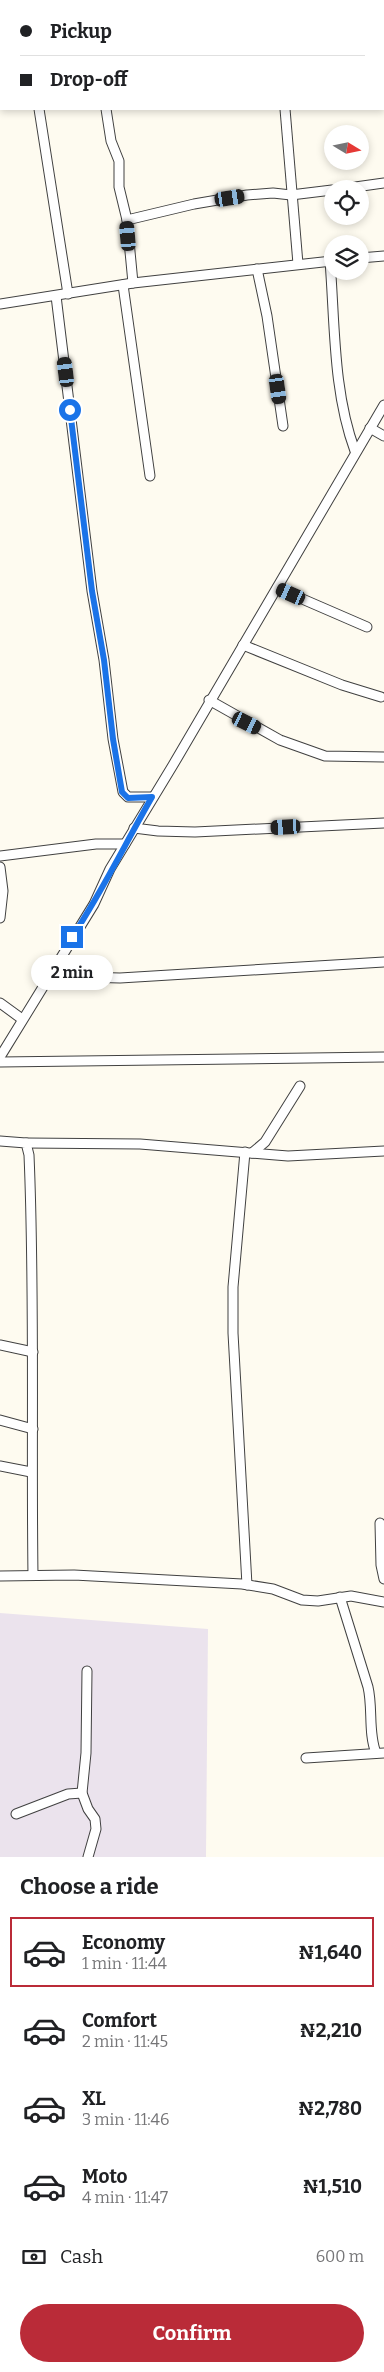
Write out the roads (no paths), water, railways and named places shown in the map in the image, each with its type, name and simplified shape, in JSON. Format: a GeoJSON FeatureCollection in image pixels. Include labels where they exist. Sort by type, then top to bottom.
{"type":"FeatureCollection","features":[{"type":"Feature","properties":{"kind":"street"},"geometry":{"type":"LineString","coordinates":[[39,110],[68,294]]}},
{"type":"Feature","properties":{"kind":"street"},"geometry":{"type":"LineString","coordinates":[[106,110],[110,141],[119,161],[119,187],[127,220],[128,284],[150,476]]}},
{"type":"Feature","properties":{"kind":"street"},"geometry":{"type":"LineString","coordinates":[[285,110],[298,264]]}},
{"type":"Feature","properties":{"kind":"street"},"geometry":{"type":"LineString","coordinates":[[369,185],[384,183]]}},
{"type":"Feature","properties":{"kind":"street"},"geometry":{"type":"LineString","coordinates":[[127,220],[194,204],[247,196],[273,193],[291,195],[324,191]]}},
{"type":"Feature","properties":{"kind":"street"},"geometry":{"type":"LineString","coordinates":[[369,257],[384,256]]}},
{"type":"Feature","properties":{"kind":"street"},"geometry":{"type":"LineString","coordinates":[[0,304],[128,284],[324,262]]}},
{"type":"Feature","properties":{"kind":"street"},"geometry":{"type":"LineString","coordinates":[[257,269],[267,316],[283,426]]}},
{"type":"Feature","properties":{"kind":"street"},"geometry":{"type":"LineString","coordinates":[[332,280],[338,371],[347,428],[355,451]]}},
{"type":"Feature","properties":{"kind":"street"},"geometry":{"type":"LineString","coordinates":[[56,296],[92,591],[104,660],[113,739],[122,792],[128,798],[152,797]]}},
{"type":"Feature","properties":{"kind":"street"},"geometry":{"type":"LineString","coordinates":[[0,1057],[22,1018],[94,904],[124,844],[277,588],[355,451],[384,405]]}},
{"type":"Feature","properties":{"kind":"street"},"geometry":{"type":"LineString","coordinates":[[370,428],[384,436]]}},
{"type":"Feature","properties":{"kind":"street"},"geometry":{"type":"LineString","coordinates":[[277,588],[368,627]]}},
{"type":"Feature","properties":{"kind":"street"},"geometry":{"type":"LineString","coordinates":[[243,645],[342,685],[381,697]]}},
{"type":"Feature","properties":{"kind":"street"},"geometry":{"type":"LineString","coordinates":[[209,700],[280,740],[325,756],[384,757]]}},
{"type":"Feature","properties":{"kind":"street"},"geometry":{"type":"LineString","coordinates":[[134,828],[196,832],[384,823]]}},
{"type":"Feature","properties":{"kind":"street"},"geometry":{"type":"LineString","coordinates":[[0,856],[96,844],[124,844]]}},
{"type":"Feature","properties":{"kind":"street"},"geometry":{"type":"LineString","coordinates":[[0,867],[3,891],[0,918]]}},
{"type":"Feature","properties":{"kind":"street"},"geometry":{"type":"LineString","coordinates":[[50,976],[120,978],[384,962]]}},
{"type":"Feature","properties":{"kind":"street"},"geometry":{"type":"LineString","coordinates":[[0,1003],[22,1018]]}},
{"type":"Feature","properties":{"kind":"street"},"geometry":{"type":"LineString","coordinates":[[0,1062],[384,1057]]}},
{"type":"Feature","properties":{"kind":"street"},"geometry":{"type":"LineString","coordinates":[[248,1152],[265,1142],[300,1086]]}},
{"type":"Feature","properties":{"kind":"street"},"geometry":{"type":"LineString","coordinates":[[0,1141],[140,1144],[288,1156],[384,1152]]}},
{"type":"Feature","properties":{"kind":"street"},"geometry":{"type":"LineString","coordinates":[[26,1143],[29,1155],[31,1207],[33,1575]]}},
{"type":"Feature","properties":{"kind":"street"},"geometry":{"type":"LineString","coordinates":[[247,1585],[233,1333],[234,1277],[248,1152]]}},
{"type":"Feature","properties":{"kind":"street"},"geometry":{"type":"LineString","coordinates":[[0,1345],[33,1352]]}},
{"type":"Feature","properties":{"kind":"street"},"geometry":{"type":"LineString","coordinates":[[0,1420],[32,1429]]}},
{"type":"Feature","properties":{"kind":"street"},"geometry":{"type":"LineString","coordinates":[[0,1466],[31,1472]]}},
{"type":"Feature","properties":{"kind":"street"},"geometry":{"type":"LineString","coordinates":[[380,1523],[381,1564],[384,1578]]}},
{"type":"Feature","properties":{"kind":"street"},"geometry":{"type":"LineString","coordinates":[[0,1576],[74,1575],[247,1585],[273,1589],[302,1600],[318,1601],[340,1596],[351,1596],[384,1602]]}},
{"type":"Feature","properties":{"kind":"street"},"geometry":{"type":"LineString","coordinates":[[340,1596],[372,1702],[372,1744],[380,1753]]}},
{"type":"Feature","properties":{"kind":"street"},"geometry":{"type":"LineString","coordinates":[[87,1672],[86,1754],[82,1793],[88,1809],[95,1820],[96,1830],[88,1857]]}},
{"type":"Feature","properties":{"kind":"street"},"geometry":{"type":"LineString","coordinates":[[306,1758],[380,1753]]}},
{"type":"Feature","properties":{"kind":"street"},"geometry":{"type":"LineString","coordinates":[[16,1814],[41,1806],[68,1794],[82,1793]]}}]}
